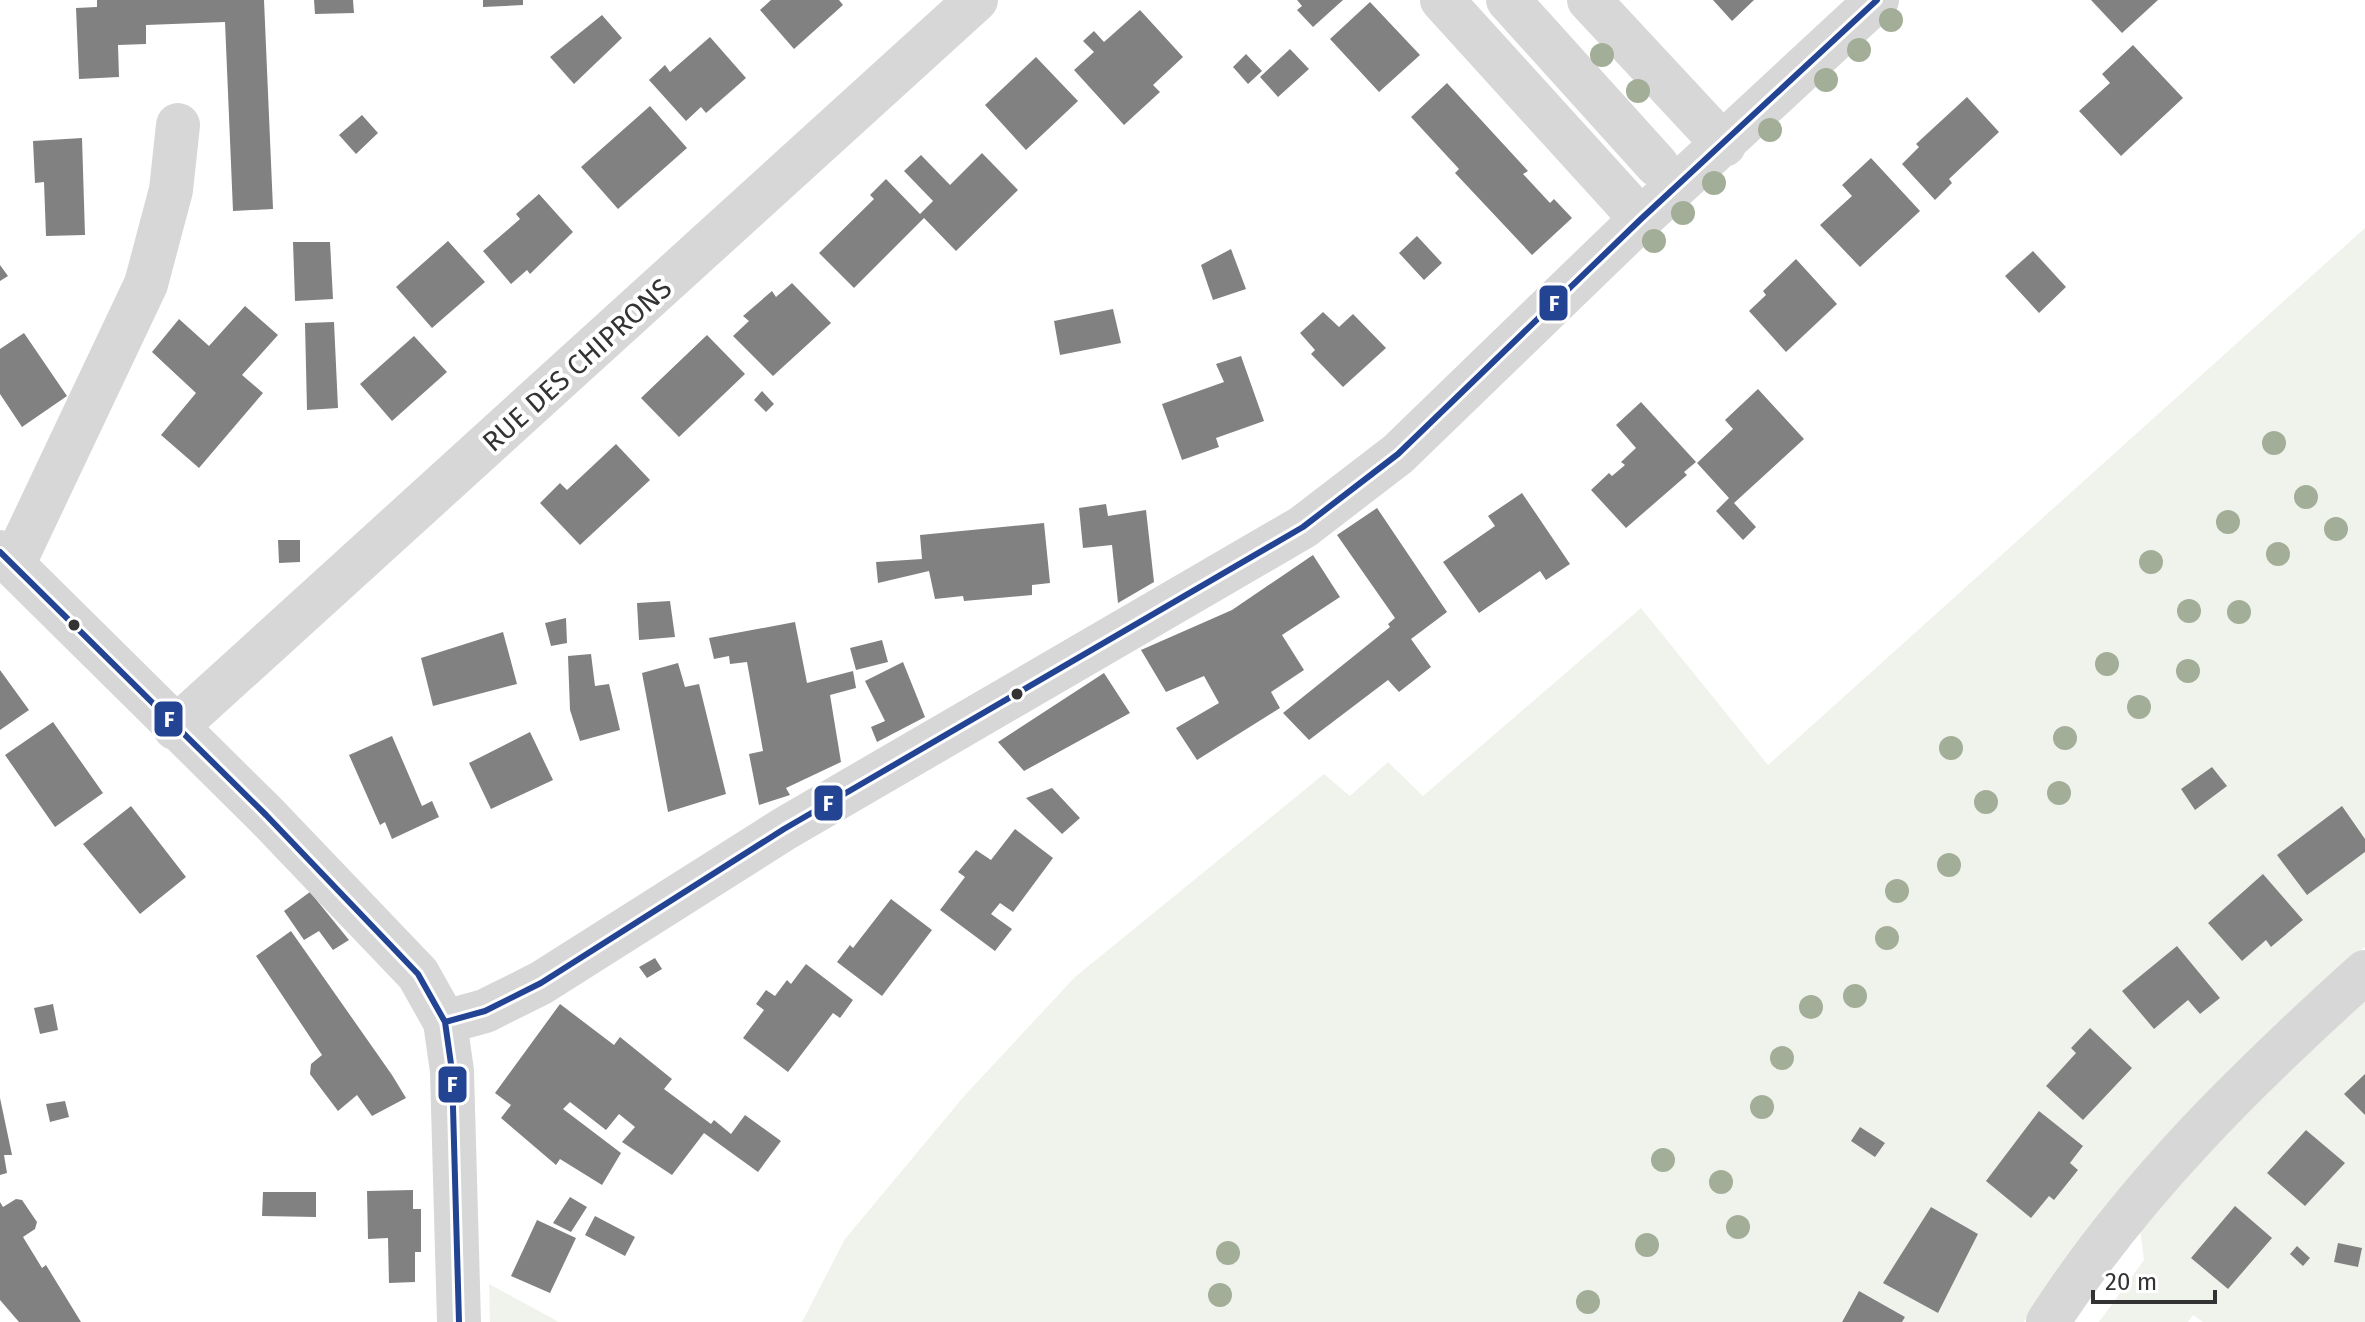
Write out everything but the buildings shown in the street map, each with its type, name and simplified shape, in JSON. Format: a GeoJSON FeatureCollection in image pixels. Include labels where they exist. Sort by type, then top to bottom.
{"type":"FeatureCollection","features":[{"type":"Feature","properties":{"kind":"street","name":"RUE DES CHIPRONS"},"geometry":{"type":"LineString","coordinates":[[175,728],[976,0]]}},
{"type":"Feature","properties":{"kind":"street"},"geometry":{"type":"LineString","coordinates":[[1442,0],[1641,219]]}},
{"type":"Feature","properties":{"kind":"street"},"geometry":{"type":"LineString","coordinates":[[1508,0],[1657,165]]}},
{"type":"Feature","properties":{"kind":"street"},"geometry":{"type":"LineString","coordinates":[[1589,0],[1724,145]]}},
{"type":"Feature","properties":{"kind":"street"},"geometry":{"type":"LineString","coordinates":[[445,1022],[485,1011],[541,983],[784,829],[1303,527],[1398,454],[1641,219],[1877,0]]}},
{"type":"Feature","properties":{"kind":"street"},"geometry":{"type":"LineString","coordinates":[[178,125],[171,190],[146,284],[7,558],[377,928],[418,974],[445,1022],[452,1071],[459,1322]]}},
{"type":"Feature","properties":{"kind":"street"},"geometry":{"type":"LineString","coordinates":[[2048,1322],[2082,1269],[2213,1116],[2365,972]]}},
{"type":"Feature","properties":{"kind":"shaded area"},"geometry":{"type":"Polygon","coordinates":[[[2365,228],[2365,839],[2341,807],[2277,855],[2307,895],[2365,852],[2365,947],[2269,1031],[2180,1121],[2099,1219],[2024,1322],[1902,1322],[1905,1317],[1859,1291],[1841,1322],[802,1322],[845,1239],[965,1095],[1075,977],[1324,774],[1350,796],[1388,762],[1423,796],[1641,608],[1768,765],[2365,228]],[[2212,767],[2181,789],[2195,809],[2226,786],[2212,767]],[[2263,874],[2208,923],[2242,961],[2266,940],[2272,947],[2303,920],[2263,874]],[[2177,946],[2122,991],[2154,1029],[2188,1000],[2200,1014],[2220,998],[2177,946]],[[2090,1029],[2071,1048],[2076,1053],[2046,1086],[2083,1120],[2131,1068],[2090,1029]],[[2039,1111],[2025,1129],[2049,1196],[2078,1170],[2070,1163],[2083,1147],[2039,1111]],[[1931,1207],[1884,1283],[1938,1313],[1978,1234],[1931,1207]]]}},
{"type":"Feature","properties":{"kind":"shaded area"},"geometry":{"type":"Polygon","coordinates":[[[2365,993],[2365,1322],[2203,1322],[2193,1315],[2188,1322],[2099,1322],[2144,1260],[2139,1222],[2365,993]],[[2306,1130],[2267,1173],[2305,1206],[2344,1163],[2306,1130]],[[2271,1238],[2191,1258],[2228,1289],[2271,1238]],[[2338,1243],[2334,1261],[2358,1267],[2361,1248],[2338,1243]]]}},
{"type":"Feature","properties":{"kind":"shaded area"},"geometry":{"type":"Polygon","coordinates":[[[489,1284],[559,1322],[490,1322],[489,1284]]]}},
{"type":"Feature","properties":{"kind":"transit line","name":"F"},"geometry":{"type":"LineString","coordinates":[[445,1022],[485,1011],[541,983],[784,829],[1303,527],[1398,454],[1641,219],[1877,0]]}},
{"type":"Feature","properties":{"kind":"transit line","name":"F"},"geometry":{"type":"LineString","coordinates":[[0,552],[266,815],[418,974],[445,1022],[452,1071],[459,1322]]}}]}
